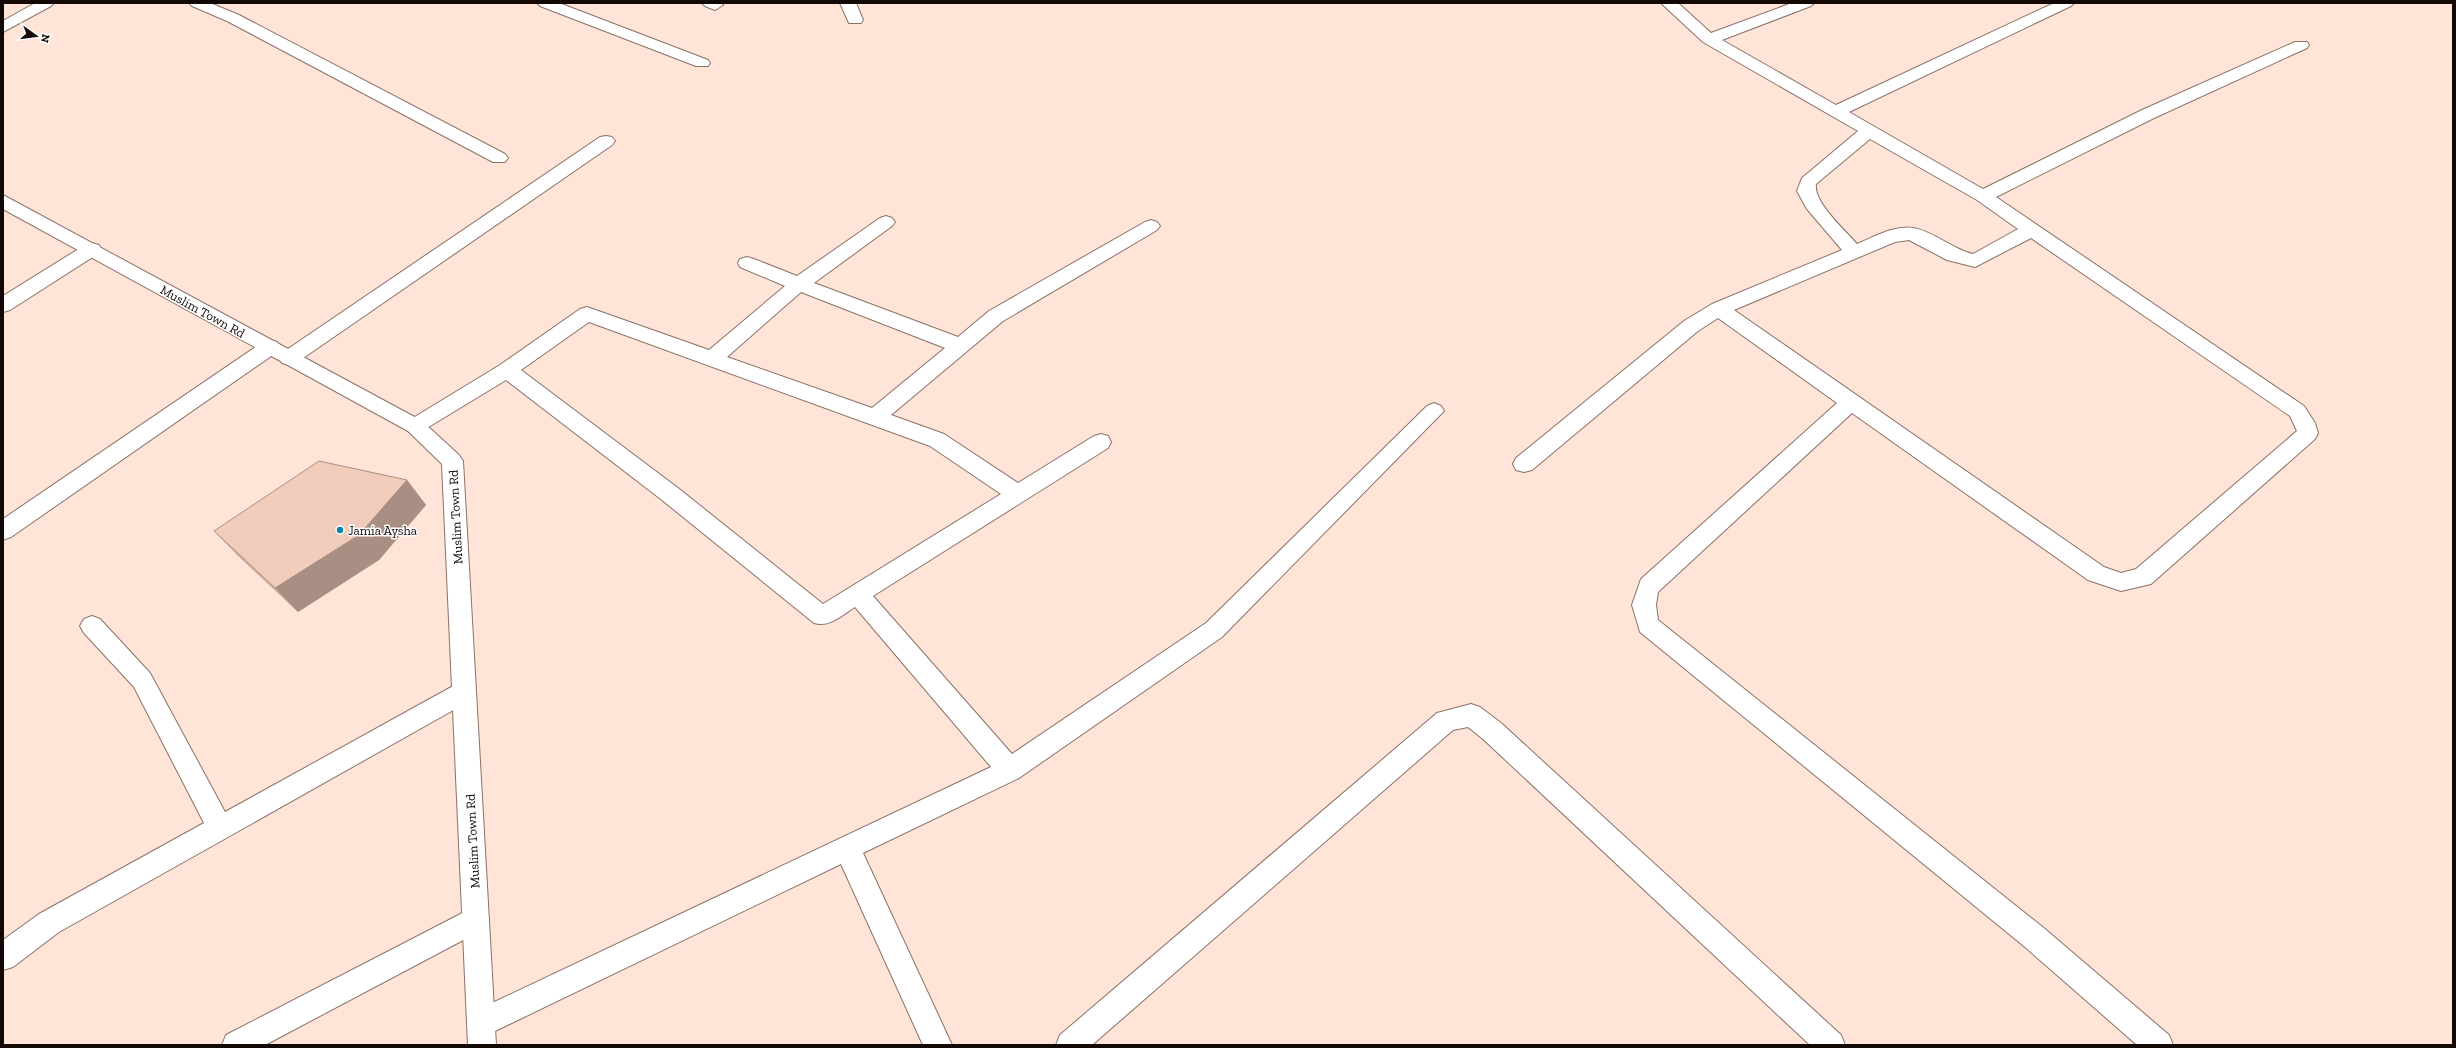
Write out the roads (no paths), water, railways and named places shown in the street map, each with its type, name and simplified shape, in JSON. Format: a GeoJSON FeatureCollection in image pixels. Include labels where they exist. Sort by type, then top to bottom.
{"type":"FeatureCollection","features":[{"type":"Feature","properties":{"kind":"street"},"geometry":{"type":"LineString","coordinates":[[3,27],[46,3]]}},
{"type":"Feature","properties":{"kind":"street"},"geometry":{"type":"LineString","coordinates":[[197,3],[233,18],[499,158]]}},
{"type":"Feature","properties":{"kind":"street"},"geometry":{"type":"LineString","coordinates":[[545,3],[702,63]]}},
{"type":"Feature","properties":{"kind":"street"},"geometry":{"type":"LineString","coordinates":[[848,3],[855,20]]}},
{"type":"Feature","properties":{"kind":"street"},"geometry":{"type":"LineString","coordinates":[[1669,3],[1708,39],[1870,130],[1983,196],[2296,411],[2305,423],[2308,433],[2143,577],[2121,582],[2096,574],[1719,309]]}},
{"type":"Feature","properties":{"kind":"street"},"geometry":{"type":"LineString","coordinates":[[1708,39],[1806,3]]}},
{"type":"Feature","properties":{"kind":"street"},"geometry":{"type":"LineString","coordinates":[[1838,112],[2066,3]]}},
{"type":"Feature","properties":{"kind":"street"},"geometry":{"type":"LineString","coordinates":[[1983,196],[2148,114],[2301,45]]}},
{"type":"Feature","properties":{"kind":"street"},"geometry":{"type":"LineString","coordinates":[[1853,251],[1813,205],[1806,191],[1808,182],[1870,130]]}},
{"type":"Feature","properties":{"kind":"street"},"geometry":{"type":"LineString","coordinates":[[3,531],[606,141]]}},
{"type":"Feature","properties":{"kind":"street","name":"Muslim Town Rd"},"geometry":{"type":"LineString","coordinates":[[3,201],[415,426],[452,461],[482,1034]]}},
{"type":"Feature","properties":{"kind":"street"},"geometry":{"type":"LineString","coordinates":[[712,359],[799,284],[886,222]]}},
{"type":"Feature","properties":{"kind":"street"},"geometry":{"type":"LineString","coordinates":[[875,417],[996,316],[1151,226]]}},
{"type":"Feature","properties":{"kind":"street"},"geometry":{"type":"LineString","coordinates":[[1524,464],[1691,326],[1719,309],[1853,251],[1892,236],[1912,234],[1954,256],[1975,260],[2032,229]]}},
{"type":"Feature","properties":{"kind":"street"},"geometry":{"type":"LineString","coordinates":[[3,305],[92,249]]}},
{"type":"Feature","properties":{"kind":"street"},"geometry":{"type":"LineString","coordinates":[[747,263],[961,346]]}},
{"type":"Feature","properties":{"kind":"street"},"geometry":{"type":"LineString","coordinates":[[415,426],[507,370],[587,314],[937,440],[1018,495]]}},
{"type":"Feature","properties":{"kind":"street"},"geometry":{"type":"LineString","coordinates":[[507,370],[670,494],[822,616],[1101,442]]}},
{"type":"Feature","properties":{"kind":"street"},"geometry":{"type":"LineString","coordinates":[[1851,402],[1649,586],[1643,599],[1643,611],[1648,625],[2034,938],[2159,1045]]}},
{"type":"Feature","properties":{"kind":"street"},"geometry":{"type":"LineString","coordinates":[[482,1034],[847,848],[1010,770],[1214,630],[1434,411]]}},
{"type":"Feature","properties":{"kind":"street"},"geometry":{"type":"LineString","coordinates":[[858,594],[1010,770]]}},
{"type":"Feature","properties":{"kind":"street"},"geometry":{"type":"LineString","coordinates":[[92,626],[142,680],[220,828]]}},
{"type":"Feature","properties":{"kind":"street"},"geometry":{"type":"LineString","coordinates":[[3,957],[49,923],[464,692]]}},
{"type":"Feature","properties":{"kind":"street"},"geometry":{"type":"LineString","coordinates":[[1070,1045],[1446,721],[1471,715],[1492,731],[1831,1045]]}},
{"type":"Feature","properties":{"kind":"street"},"geometry":{"type":"LineString","coordinates":[[847,848],[938,1045]]}},
{"type":"Feature","properties":{"kind":"street"},"geometry":{"type":"LineString","coordinates":[[236,1045],[476,919]]}},
{"type":"Feature","properties":{"kind":"place","name":"Jamia Aysha"},"geometry":{"type":"Point","coordinates":[340,530]}}]}
